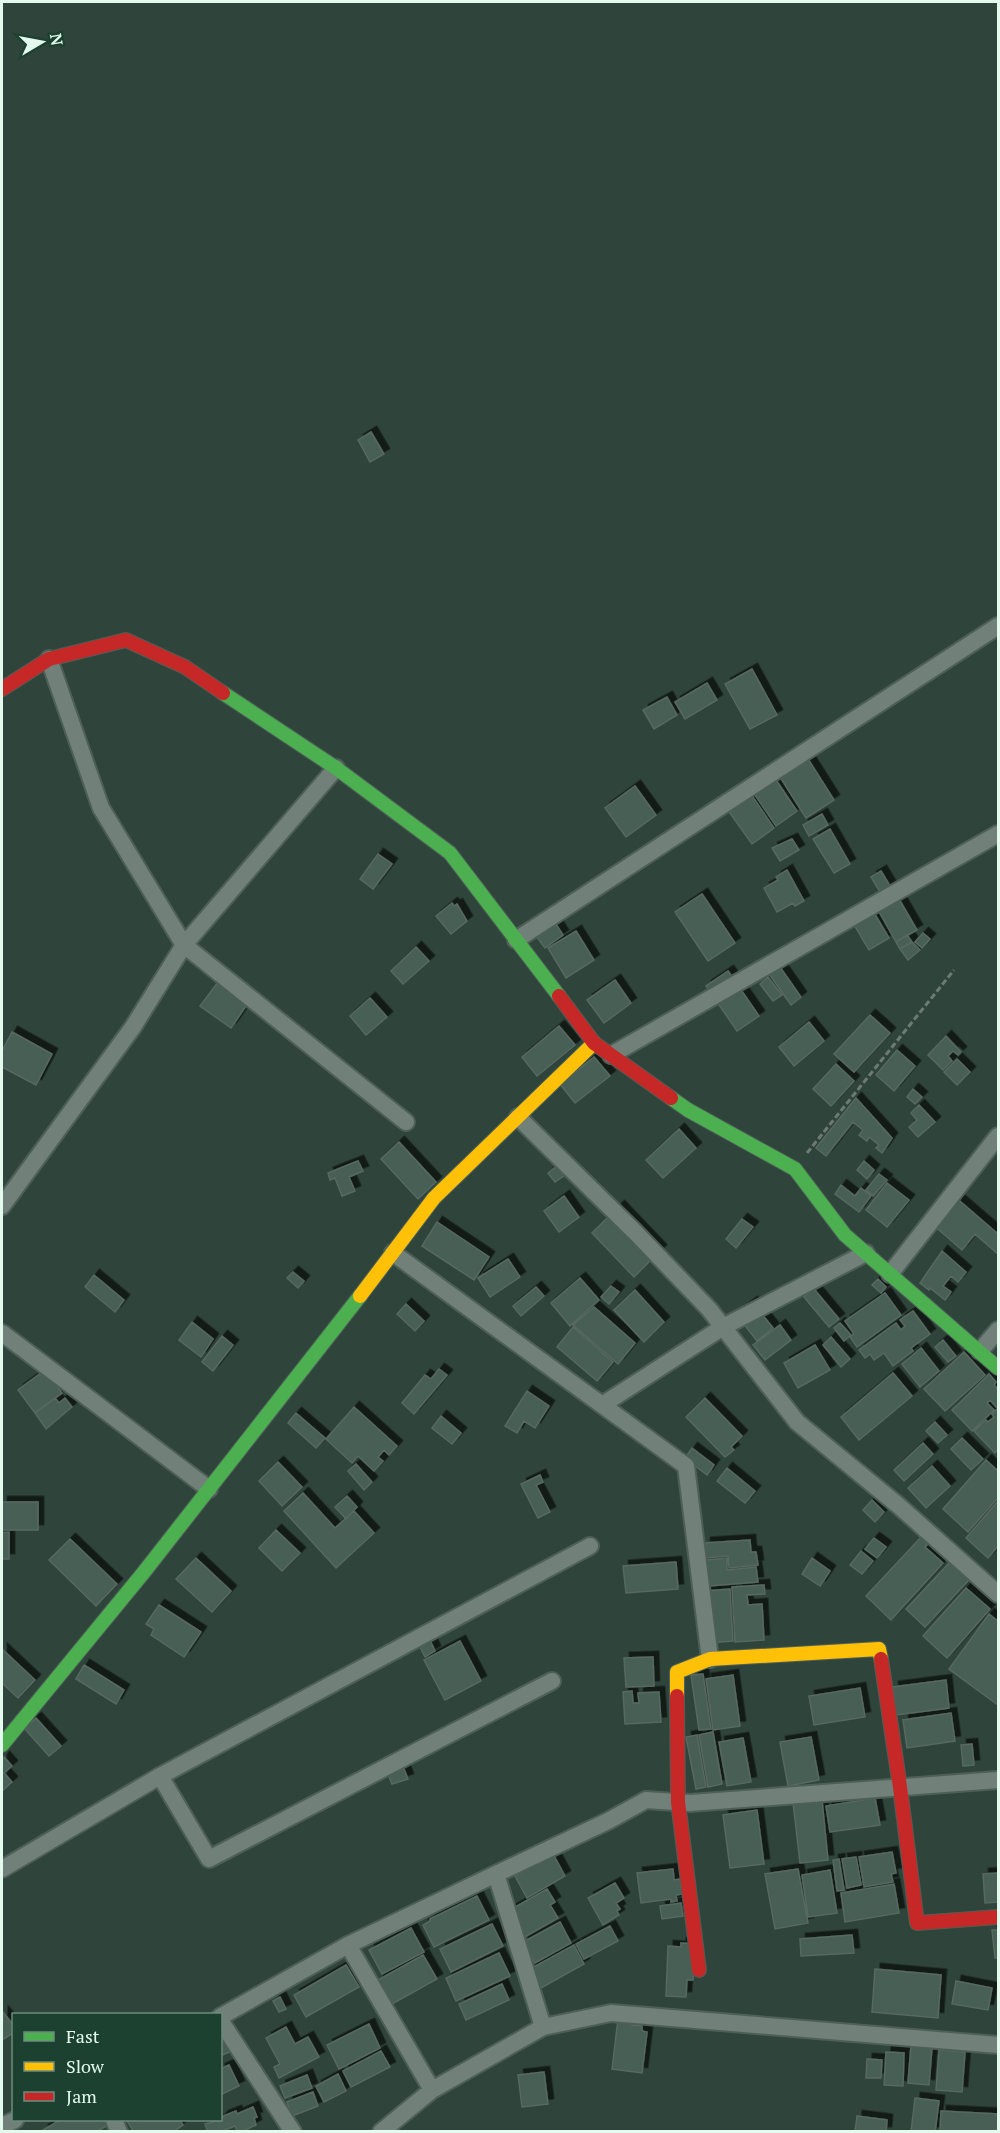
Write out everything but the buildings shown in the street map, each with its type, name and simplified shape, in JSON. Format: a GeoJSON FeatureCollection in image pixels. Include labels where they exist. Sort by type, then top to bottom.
{"type":"FeatureCollection","features":[{"type":"Feature","properties":{"kind":"street"},"geometry":{"type":"LineString","coordinates":[[516,940],[999,627]]}},
{"type":"Feature","properties":{"kind":"street"},"geometry":{"type":"LineString","coordinates":[[2,689],[49,659],[126,640],[185,667],[336,768],[450,853],[594,1043],[688,1110],[795,1169],[845,1234],[999,1368]]}},
{"type":"Feature","properties":{"kind":"street"},"geometry":{"type":"LineString","coordinates":[[49,659],[101,808],[184,945],[406,1122]]}},
{"type":"Feature","properties":{"kind":"street"},"geometry":{"type":"LineString","coordinates":[[2,1206],[133,1027],[184,945],[336,768]]}},
{"type":"Feature","properties":{"kind":"street"},"geometry":{"type":"LineString","coordinates":[[612,1055],[999,834]]}},
{"type":"Feature","properties":{"kind":"street"},"geometry":{"type":"LineString","coordinates":[[2,1745],[144,1572],[434,1198],[594,1043]]}},
{"type":"Feature","properties":{"kind":"street"},"geometry":{"type":"LineString","coordinates":[[518,1117],[709,1308],[797,1422],[899,1506],[999,1594]]}},
{"type":"Feature","properties":{"kind":"street"},"geometry":{"type":"LineString","coordinates":[[890,1274],[999,1136]]}},
{"type":"Feature","properties":{"kind":"street"},"geometry":{"type":"LineString","coordinates":[[393,1253],[686,1466],[710,1659]]}},
{"type":"Feature","properties":{"kind":"street"},"geometry":{"type":"LineString","coordinates":[[602,1405],[723,1327],[866,1253]]}},
{"type":"Feature","properties":{"kind":"street"},"geometry":{"type":"LineString","coordinates":[[980,1351],[999,1330]]}},
{"type":"Feature","properties":{"kind":"street"},"geometry":{"type":"LineString","coordinates":[[2,1332],[209,1489]]}},
{"type":"Feature","properties":{"kind":"street"},"geometry":{"type":"LineString","coordinates":[[2,1869],[160,1776],[590,1546]]}},
{"type":"Feature","properties":{"kind":"street"},"geometry":{"type":"LineString","coordinates":[[699,1970],[678,1802],[677,1672],[710,1659],[879,1649],[900,1787],[917,1923],[999,1917]]}},
{"type":"Feature","properties":{"kind":"street"},"geometry":{"type":"LineString","coordinates":[[160,1776],[209,1859],[552,1681]]}},
{"type":"Feature","properties":{"kind":"street"},"geometry":{"type":"LineString","coordinates":[[222,2018],[348,1945],[608,1821],[646,1800],[690,1803],[999,1780]]}},
{"type":"Feature","properties":{"kind":"street"},"geometry":{"type":"LineString","coordinates":[[496,1874],[543,2027]]}},
{"type":"Feature","properties":{"kind":"street"},"geometry":{"type":"LineString","coordinates":[[348,1945],[432,2090]]}},
{"type":"Feature","properties":{"kind":"street"},"geometry":{"type":"LineString","coordinates":[[381,2132],[432,2090],[543,2027],[611,2013],[999,2045]]}},
{"type":"Feature","properties":{"kind":"street"},"geometry":{"type":"LineString","coordinates":[[222,2022],[293,2132]]}},
{"type":"Feature","properties":{"kind":"path"},"geometry":{"type":"LineString","coordinates":[[795,1169],[954,970]]}},
{"type":"Feature","properties":{"kind":"traffic: fast"},"geometry":{"type":"LineString","coordinates":[[223,693],[336,768],[450,853],[559,996]]}},
{"type":"Feature","properties":{"kind":"traffic: fast"},"geometry":{"type":"LineString","coordinates":[[671,1098],[688,1110],[795,1169],[845,1235],[998,1368]]}},
{"type":"Feature","properties":{"kind":"traffic: fast"},"geometry":{"type":"LineString","coordinates":[[2,1745],[144,1572],[360,1296]]}},
{"type":"Feature","properties":{"kind":"traffic: slow"},"geometry":{"type":"LineString","coordinates":[[360,1296],[434,1198],[594,1043]]}},
{"type":"Feature","properties":{"kind":"traffic: slow"},"geometry":{"type":"LineString","coordinates":[[677,1696],[677,1672],[710,1659],[879,1649],[881,1659]]}},
{"type":"Feature","properties":{"kind":"traffic: jam"},"geometry":{"type":"LineString","coordinates":[[2,689],[49,659],[126,640],[185,667],[223,693]]}},
{"type":"Feature","properties":{"kind":"traffic: jam"},"geometry":{"type":"LineString","coordinates":[[559,996],[594,1043],[671,1098]]}},
{"type":"Feature","properties":{"kind":"traffic: jam"},"geometry":{"type":"LineString","coordinates":[[881,1659],[917,1923],[998,1917]]}},
{"type":"Feature","properties":{"kind":"traffic: jam"},"geometry":{"type":"LineString","coordinates":[[677,1696],[678,1802],[699,1970]]}}]}
